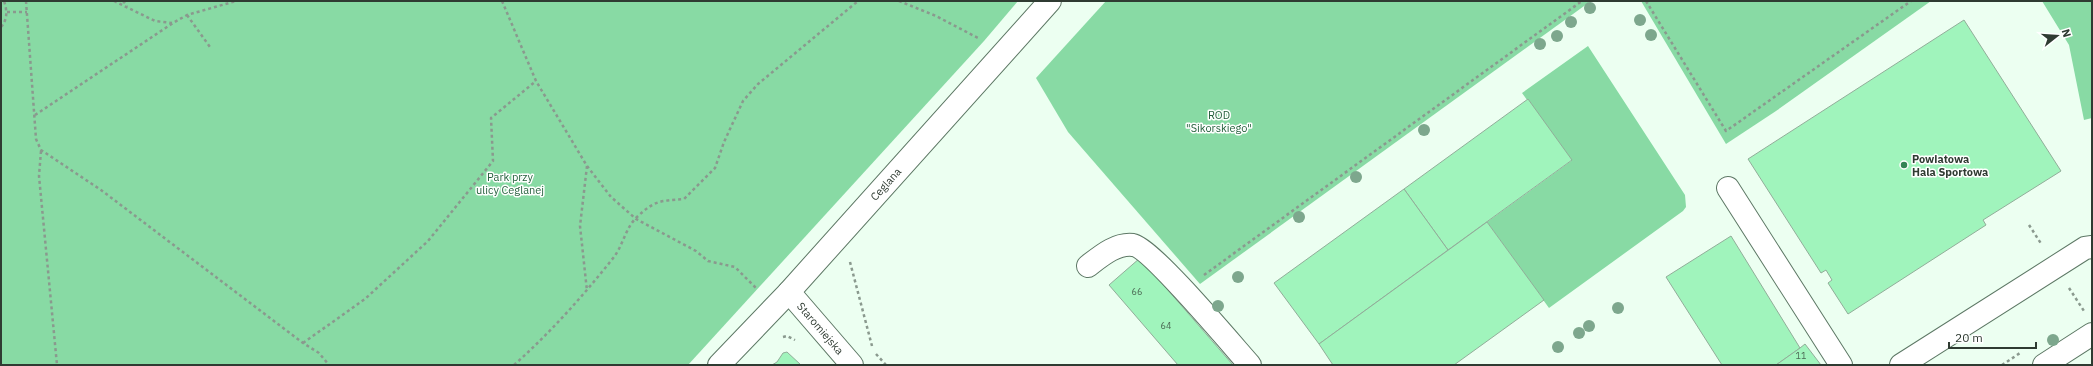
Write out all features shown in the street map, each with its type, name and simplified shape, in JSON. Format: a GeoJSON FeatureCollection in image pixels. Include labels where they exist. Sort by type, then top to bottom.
{"type":"FeatureCollection","features":[{"type":"Feature","properties":{"kind":"street","name":"Ceglana"},"geometry":{"type":"LineString","coordinates":[[719,365],[789,292],[1050,1]]}},
{"type":"Feature","properties":{"kind":"street"},"geometry":{"type":"LineString","coordinates":[[1728,188],[1841,365]]}},
{"type":"Feature","properties":{"kind":"street"},"geometry":{"type":"LineString","coordinates":[[1088,266],[1110,250],[1124,245],[1135,245],[1145,252],[1183,290],[1250,365]]}},
{"type":"Feature","properties":{"kind":"street"},"geometry":{"type":"LineString","coordinates":[[1901,365],[2085,248],[2092,247]]}},
{"type":"Feature","properties":{"kind":"street","name":"Staromiejska"},"geometry":{"type":"LineString","coordinates":[[789,292],[852,365]]}},
{"type":"Feature","properties":{"kind":"street"},"geometry":{"type":"LineString","coordinates":[[2044,365],[2092,334]]}},
{"type":"Feature","properties":{"kind":"path"},"geometry":{"type":"LineString","coordinates":[[1,27],[4,24],[7,12],[4,1]]}},
{"type":"Feature","properties":{"kind":"path"},"geometry":{"type":"LineString","coordinates":[[26,1],[36,139],[41,150],[39,176],[58,364]]}},
{"type":"Feature","properties":{"kind":"path"},"geometry":{"type":"LineString","coordinates":[[114,1],[127,6],[155,21],[173,23]]}},
{"type":"Feature","properties":{"kind":"path"},"geometry":{"type":"LineString","coordinates":[[123,1],[127,6]]}},
{"type":"Feature","properties":{"kind":"path"},"geometry":{"type":"LineString","coordinates":[[35,116],[173,23],[187,15],[236,1]]}},
{"type":"Feature","properties":{"kind":"path"},"geometry":{"type":"LineString","coordinates":[[502,1],[536,81],[587,166],[611,197],[636,218],[696,251],[708,261],[735,267],[774,308]]}},
{"type":"Feature","properties":{"kind":"path"},"geometry":{"type":"LineString","coordinates":[[514,365],[542,340],[588,291],[616,255],[636,218],[659,201],[684,199],[715,168],[724,142],[743,101],[758,84],[858,1]]}},
{"type":"Feature","properties":{"kind":"path"},"geometry":{"type":"LineString","coordinates":[[899,1],[936,16],[984,41]]}},
{"type":"Feature","properties":{"kind":"path"},"geometry":{"type":"LineString","coordinates":[[1203,276],[1582,1]]}},
{"type":"Feature","properties":{"kind":"path"},"geometry":{"type":"LineString","coordinates":[[1646,1],[1726,131],[1911,1]]}},
{"type":"Feature","properties":{"kind":"path"},"geometry":{"type":"LineString","coordinates":[[7,12],[27,12]]}},
{"type":"Feature","properties":{"kind":"path"},"geometry":{"type":"LineString","coordinates":[[187,15],[210,47]]}},
{"type":"Feature","properties":{"kind":"path"},"geometry":{"type":"LineString","coordinates":[[303,343],[365,299],[428,241],[493,161],[491,118],[536,81]]}},
{"type":"Feature","properties":{"kind":"path"},"geometry":{"type":"LineString","coordinates":[[41,150],[101,190],[303,343],[319,353],[329,365]]}},
{"type":"Feature","properties":{"kind":"path"},"geometry":{"type":"LineString","coordinates":[[587,166],[580,226],[588,291]]}},
{"type":"Feature","properties":{"kind":"path"},"geometry":{"type":"LineString","coordinates":[[849,256],[872,348],[886,365]]}},
{"type":"Feature","properties":{"kind":"path"},"geometry":{"type":"LineString","coordinates":[[779,337],[787,336],[795,340],[800,345]]}},
{"type":"Feature","properties":{"kind":"green space","name":"Park przy ulicy Ceglanej"},"geometry":{"type":"Polygon","coordinates":[[[1,1],[1018,1],[984,41],[688,365],[1,365],[1,1]]]}},
{"type":"Feature","properties":{"kind":"green space","name":"ROD \"Sikorskiego\""},"geometry":{"type":"Polygon","coordinates":[[[1106,1],[1591,1],[1200,284],[1068,132],[1036,78],[1106,1]]]}},
{"type":"Feature","properties":{"kind":"green space"},"geometry":{"type":"Polygon","coordinates":[[[1641,1],[1931,1],[1776,111],[1726,144],[1641,1]]]}},
{"type":"Feature","properties":{"kind":"green space"},"geometry":{"type":"Polygon","coordinates":[[[2042,1],[2092,1],[2092,118],[2084,120],[2069,45],[2042,1]]]}},
{"type":"Feature","properties":{"kind":"green space"},"geometry":{"type":"Polygon","coordinates":[[[1588,46],[1685,195],[1686,207],[1683,211],[1549,308],[1487,222],[1571,161],[1522,93],[1588,46]]]}},
{"type":"Feature","properties":{"kind":"building","name":"Powiatowa Hala Sportowa"},"geometry":{"type":"Polygon","coordinates":[[[1964,20],[2061,171],[1983,220],[1986,225],[1848,314],[1828,283],[1832,280],[1826,270],[1821,273],[1748,159],[1964,20]]]}},
{"type":"Feature","properties":{"kind":"building"},"geometry":{"type":"Polygon","coordinates":[[[1528,99],[1572,160],[1448,250],[1404,189],[1528,99]]]}},
{"type":"Feature","properties":{"kind":"building"},"geometry":{"type":"Polygon","coordinates":[[[1404,189],[1448,250],[1319,344],[1274,283],[1404,189]]]}},
{"type":"Feature","properties":{"kind":"building"},"geometry":{"type":"Polygon","coordinates":[[[1487,222],[1544,300],[1454,365],[1333,365],[1319,344],[1487,222]]]}},
{"type":"Feature","properties":{"kind":"building"},"geometry":{"type":"Polygon","coordinates":[[[1731,236],[1800,348],[1776,365],[1722,365],[1666,277],[1731,236]]]}},
{"type":"Feature","properties":{"kind":"building"},"geometry":{"type":"Polygon","coordinates":[[[1140,258],[1233,365],[1178,365],[1109,285],[1140,258]]]}},
{"type":"Feature","properties":{"kind":"building"},"geometry":{"type":"Polygon","coordinates":[[[1805,344],[1821,365],[1776,365],[1800,348],[1805,344]]]}},
{"type":"Feature","properties":{"kind":"building"},"geometry":{"type":"Polygon","coordinates":[[[787,352],[801,365],[772,365],[777,362],[783,353],[787,352]]]}},
{"type":"Feature","properties":{"kind":"place","name":"Powiatowa Hala Sportowa"},"geometry":{"type":"Point","coordinates":[1904,165]}}]}
